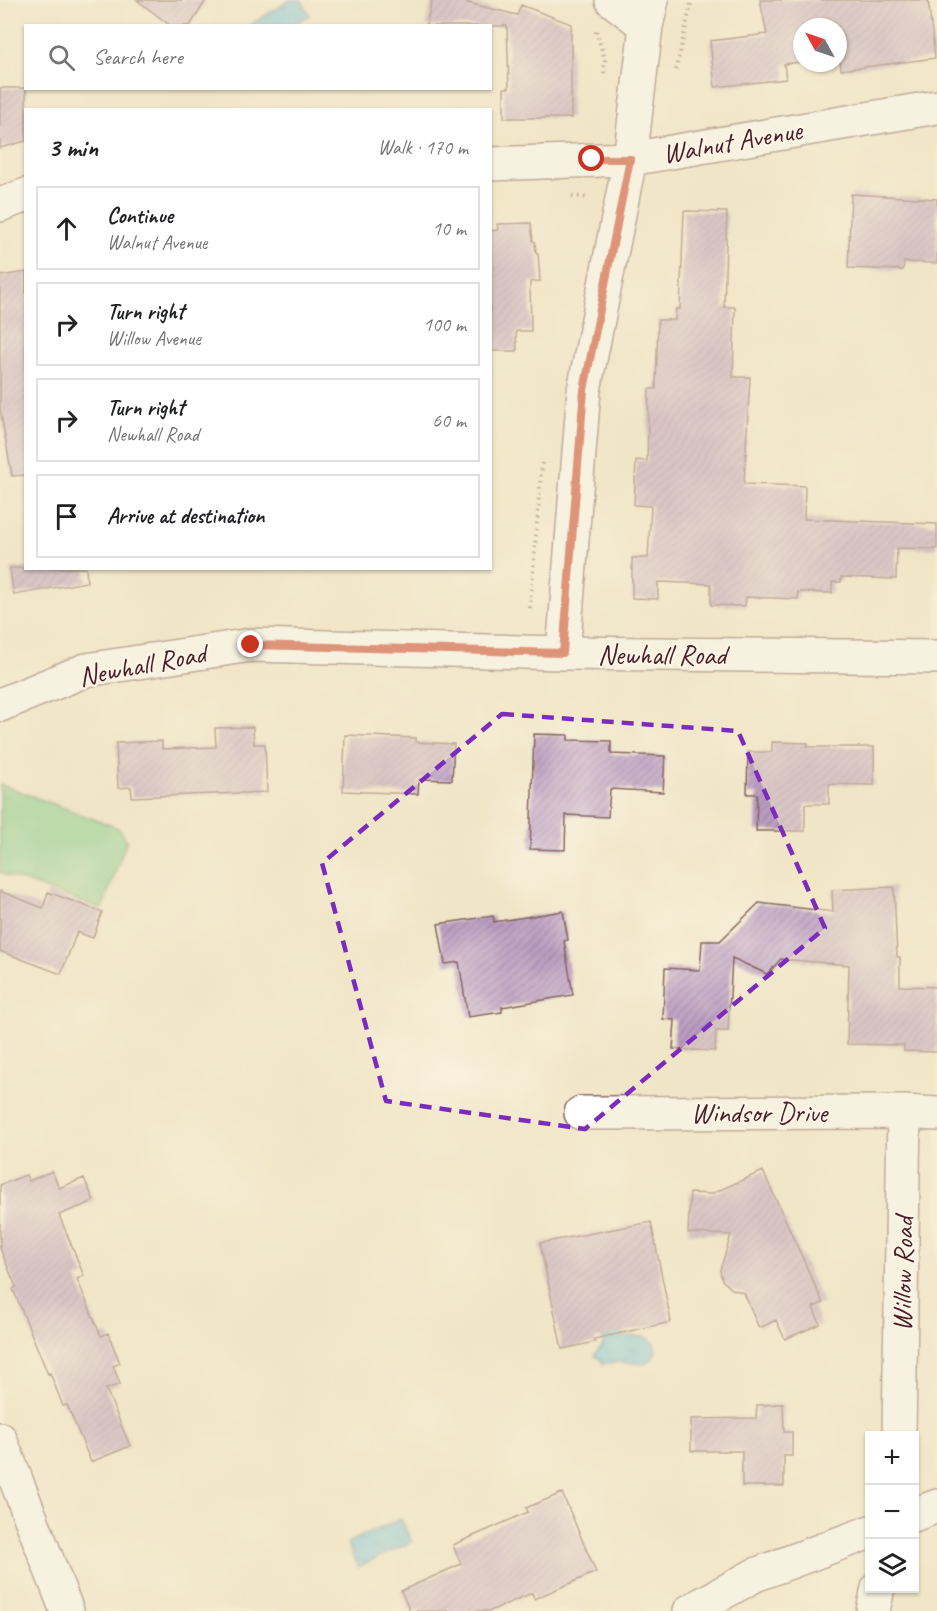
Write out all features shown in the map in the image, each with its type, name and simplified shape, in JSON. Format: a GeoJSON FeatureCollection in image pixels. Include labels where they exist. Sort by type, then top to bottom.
{"type":"FeatureCollection","features":[{"type":"Feature","properties":{"kind":"street"},"geometry":{"type":"LineString","coordinates":[[563,653],[584,390],[630,159],[649,13],[602,13]]}},
{"type":"Feature","properties":{"kind":"street","name":"Walnut Avenue"},"geometry":{"type":"LineString","coordinates":[[492,164],[630,159],[937,107]]}},
{"type":"Feature","properties":{"kind":"street"},"geometry":{"type":"LineString","coordinates":[[0,205],[24,196]]}},
{"type":"Feature","properties":{"kind":"street","name":"Newhall Road"},"geometry":{"type":"LineString","coordinates":[[0,705],[86,670],[251,645],[563,653],[937,657]]}},
{"type":"Feature","properties":{"kind":"street","name":"Windsor Drive"},"geometry":{"type":"LineString","coordinates":[[581,1113],[904,1112],[937,1114]]}},
{"type":"Feature","properties":{"kind":"street","name":"Willow Road"},"geometry":{"type":"LineString","coordinates":[[899,1431],[904,1112]]}},
{"type":"Feature","properties":{"kind":"street"},"geometry":{"type":"LineString","coordinates":[[0,1439],[67,1611]]}},
{"type":"Feature","properties":{"kind":"street"},"geometry":{"type":"LineString","coordinates":[[919,1513],[937,1506]]}},
{"type":"Feature","properties":{"kind":"street"},"geometry":{"type":"LineString","coordinates":[[690,1611],[755,1575],[865,1534]]}},
{"type":"Feature","properties":{"kind":"street"},"geometry":{"type":"LineString","coordinates":[[873,1611],[877,1593]]}},
{"type":"Feature","properties":{"kind":"path"},"geometry":{"type":"LineString","coordinates":[[675,76],[692,0]]}},
{"type":"Feature","properties":{"kind":"path"},"geometry":{"type":"LineString","coordinates":[[602,13],[598,33],[605,59],[604,80]]}},
{"type":"Feature","properties":{"kind":"path"},"geometry":{"type":"LineString","coordinates":[[565,196],[589,198],[587,209]]}},
{"type":"Feature","properties":{"kind":"path"},"geometry":{"type":"LineString","coordinates":[[530,608],[543,459]]}},
{"type":"Feature","properties":{"kind":"highlighted area"},"geometry":{"type":"Polygon","coordinates":[[[502,714],[738,731],[825,928],[585,1129],[386,1101],[322,863],[502,714]]]}},
{"type":"Feature","properties":{"kind":"green space"},"geometry":{"type":"Polygon","coordinates":[[[0,784],[118,828],[127,840],[102,909],[0,873],[0,784]]]}},
{"type":"Feature","properties":{"kind":"water"},"geometry":{"type":"Polygon","coordinates":[[[290,0],[301,0],[310,15],[295,24],[252,24],[290,0]]]}},
{"type":"Feature","properties":{"kind":"water"},"geometry":{"type":"Polygon","coordinates":[[[617,1325],[623,1336],[644,1337],[652,1341],[656,1351],[652,1359],[645,1364],[621,1362],[602,1364],[595,1354],[604,1343],[600,1330],[617,1325]]]}},
{"type":"Feature","properties":{"kind":"water"},"geometry":{"type":"Polygon","coordinates":[[[401,1519],[412,1542],[358,1567],[347,1543],[401,1519]]]}},
{"type":"Feature","properties":{"kind":"building"},"geometry":{"type":"Polygon","coordinates":[[[137,0],[206,0],[191,24],[168,24],[137,0]]]}},
{"type":"Feature","properties":{"kind":"building"},"geometry":{"type":"Polygon","coordinates":[[[432,0],[456,0],[517,15],[521,5],[571,24],[571,118],[504,118],[504,88],[509,88],[507,26],[426,24],[432,0]]]}},
{"type":"Feature","properties":{"kind":"building"},"geometry":{"type":"Polygon","coordinates":[[[760,0],[928,0],[935,58],[847,69],[847,18],[793,18],[793,63],[784,64],[786,79],[715,87],[710,41],[767,34],[760,0]]]}},
{"type":"Feature","properties":{"kind":"building"},"geometry":{"type":"Polygon","coordinates":[[[0,88],[24,88],[26,108],[24,108],[24,142],[0,148],[0,88]]]}},
{"type":"Feature","properties":{"kind":"building"},"geometry":{"type":"Polygon","coordinates":[[[851,194],[937,199],[937,263],[904,262],[903,270],[848,268],[851,194]]]}},
{"type":"Feature","properties":{"kind":"building"},"geometry":{"type":"Polygon","coordinates":[[[684,211],[727,212],[724,307],[735,307],[733,377],[750,377],[744,484],[805,486],[804,519],[937,524],[937,549],[897,548],[896,579],[841,577],[841,582],[832,582],[832,593],[798,592],[798,599],[746,597],[745,606],[711,605],[711,584],[658,582],[658,599],[632,598],[632,558],[648,558],[651,506],[634,505],[636,460],[647,461],[649,389],[656,389],[658,320],[675,320],[676,309],[680,309],[684,211]]]}},
{"type":"Feature","properties":{"kind":"building"},"geometry":{"type":"Polygon","coordinates":[[[531,223],[533,241],[536,253],[538,253],[540,281],[530,282],[531,331],[516,331],[517,351],[492,351],[492,231],[498,230],[497,224],[531,223]]]}},
{"type":"Feature","properties":{"kind":"building"},"geometry":{"type":"Polygon","coordinates":[[[24,272],[24,475],[12,476],[0,409],[0,276],[24,272]]]}},
{"type":"Feature","properties":{"kind":"building"},"geometry":{"type":"Polygon","coordinates":[[[10,568],[86,570],[87,582],[14,595],[10,568]]]}},
{"type":"Feature","properties":{"kind":"building"},"geometry":{"type":"Polygon","coordinates":[[[253,727],[254,744],[265,744],[267,792],[132,797],[131,787],[118,788],[116,743],[162,741],[162,749],[216,747],[215,728],[253,727]]]}},
{"type":"Feature","properties":{"kind":"building"},"geometry":{"type":"Polygon","coordinates":[[[534,734],[568,735],[568,740],[611,741],[611,754],[665,756],[663,792],[610,789],[608,817],[566,815],[565,850],[530,849],[534,734]]]}},
{"type":"Feature","properties":{"kind":"building"},"geometry":{"type":"Polygon","coordinates":[[[345,735],[416,738],[416,742],[454,744],[452,780],[419,779],[418,794],[343,791],[345,735]]]}},
{"type":"Feature","properties":{"kind":"building"},"geometry":{"type":"Polygon","coordinates":[[[772,742],[808,743],[807,747],[874,747],[874,785],[829,784],[829,804],[805,804],[805,831],[756,831],[757,794],[747,794],[748,752],[772,752],[772,742]]]}},
{"type":"Feature","properties":{"kind":"building"},"geometry":{"type":"Polygon","coordinates":[[[894,887],[900,986],[937,987],[937,1052],[904,1051],[904,1045],[847,1044],[849,965],[781,959],[767,974],[732,958],[728,1031],[716,1031],[715,1051],[673,1049],[675,1020],[663,1019],[665,968],[700,970],[702,941],[720,941],[759,903],[833,912],[832,890],[894,887]]]}},
{"type":"Feature","properties":{"kind":"building"},"geometry":{"type":"Polygon","coordinates":[[[0,891],[43,908],[48,892],[102,912],[93,938],[77,932],[61,974],[0,951],[0,891]]]}},
{"type":"Feature","properties":{"kind":"building"},"geometry":{"type":"Polygon","coordinates":[[[563,911],[568,940],[564,941],[573,995],[502,1007],[502,1012],[468,1017],[459,962],[445,964],[438,924],[493,916],[494,922],[563,911]]]}},
{"type":"Feature","properties":{"kind":"building"},"geometry":{"type":"Polygon","coordinates":[[[52,1171],[59,1188],[84,1178],[94,1201],[59,1215],[84,1276],[77,1279],[101,1336],[108,1333],[120,1363],[113,1366],[120,1384],[106,1389],[130,1446],[91,1462],[67,1405],[63,1406],[50,1373],[48,1374],[13,1289],[16,1287],[0,1248],[0,1185],[26,1175],[29,1181],[52,1171]]]}},
{"type":"Feature","properties":{"kind":"building"},"geometry":{"type":"Polygon","coordinates":[[[763,1171],[823,1303],[813,1307],[820,1324],[785,1339],[776,1320],[759,1328],[744,1293],[732,1289],[722,1280],[720,1270],[731,1235],[688,1233],[690,1193],[711,1194],[763,1171]]]}},
{"type":"Feature","properties":{"kind":"building"},"geometry":{"type":"Polygon","coordinates":[[[651,1222],[671,1322],[594,1339],[595,1342],[562,1349],[540,1243],[651,1222]]]}},
{"type":"Feature","properties":{"kind":"building"},"geometry":{"type":"Polygon","coordinates":[[[783,1404],[784,1432],[792,1432],[792,1456],[784,1456],[784,1486],[742,1486],[742,1451],[691,1451],[691,1419],[756,1418],[757,1405],[783,1404]]]}},
{"type":"Feature","properties":{"kind":"building"},"geometry":{"type":"Polygon","coordinates":[[[562,1493],[596,1572],[534,1599],[532,1593],[490,1611],[410,1611],[401,1591],[461,1564],[453,1545],[528,1512],[526,1508],[562,1493]]]}},
{"type":"Feature","properties":{"kind":"route"},"geometry":{"type":"LineString","coordinates":[[251,645],[563,653],[584,390],[630,159],[592,159]]}}]}
